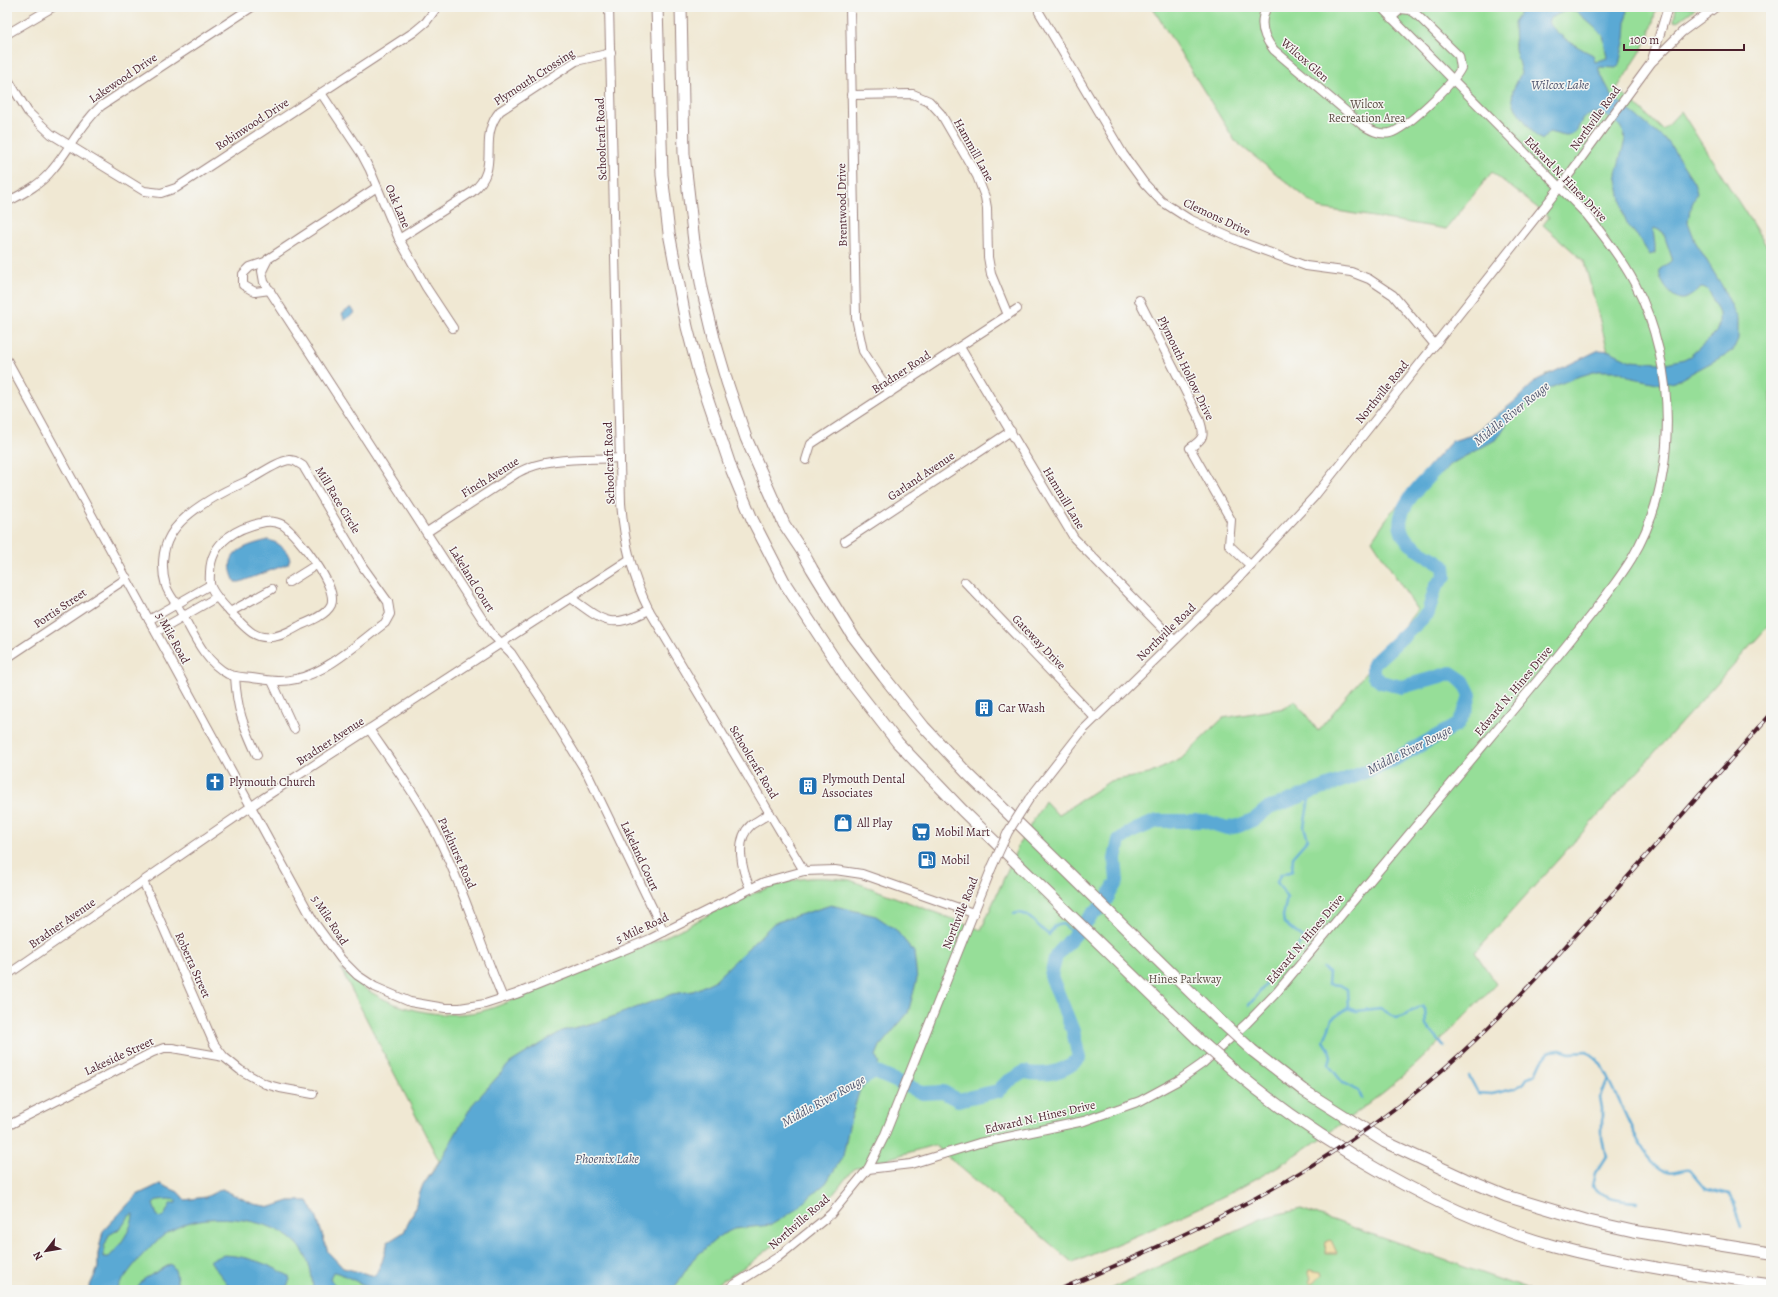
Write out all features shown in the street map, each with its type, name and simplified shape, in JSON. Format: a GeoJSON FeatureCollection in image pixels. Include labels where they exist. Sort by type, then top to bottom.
{"type":"FeatureCollection","features":[{"type":"Feature","properties":{"kind":"highway"},"geometry":{"type":"LineString","coordinates":[[658,7],[660,143],[665,204],[670,240],[687,327],[699,373],[732,471],[752,519],[786,585],[845,675],[898,743],[962,810],[1197,1038],[1232,1069],[1275,1103],[1332,1142],[1435,1200],[1506,1230],[1552,1246],[1608,1260],[1771,1285]]}},
{"type":"Feature","properties":{"kind":"highway"},"geometry":{"type":"LineString","coordinates":[[681,7],[684,154],[695,250],[702,288],[718,353],[746,438],[762,478],[784,524],[853,636],[884,677],[950,755],[1218,1019],[1253,1050],[1303,1090],[1356,1125],[1385,1142],[1465,1179],[1499,1193],[1548,1210],[1633,1231],[1771,1253]]}},
{"type":"Feature","properties":{"kind":"highway"},"geometry":{"type":"LineString","coordinates":[[1700,1275],[1760,1290]]}},
{"type":"Feature","properties":{"kind":"street"},"geometry":{"type":"LineString","coordinates":[[7,34],[53,7]]}},
{"type":"Feature","properties":{"kind":"street","name":"Lakewood Drive"},"geometry":{"type":"LineString","coordinates":[[7,202],[25,193],[43,179],[60,160],[86,121],[101,106],[252,7]]}},
{"type":"Feature","properties":{"kind":"street","name":"Robinwood Drive"},"geometry":{"type":"LineString","coordinates":[[7,78],[22,104],[37,122],[69,145],[144,191],[161,193],[176,188],[414,32],[426,22],[437,7]]}},
{"type":"Feature","properties":{"kind":"street","name":"Schoolcraft Road"},"geometry":{"type":"LineString","coordinates":[[610,7],[620,458],[623,518],[630,559],[640,590],[649,610],[804,871]]}},
{"type":"Feature","properties":{"kind":"street","name":"Brentwood Drive"},"geometry":{"type":"LineString","coordinates":[[850,7],[857,324],[863,351],[890,393]]}},
{"type":"Feature","properties":{"kind":"street","name":"Wilcox Glen"},"geometry":{"type":"LineString","coordinates":[[1267,7],[1263,17],[1263,31],[1267,42],[1274,50],[1362,124],[1376,132],[1390,133],[1407,124],[1453,81]]}},
{"type":"Feature","properties":{"kind":"street","name":"Edward N. Hines Drive"},"geometry":{"type":"LineString","coordinates":[[868,1169],[911,1164],[979,1143],[1084,1121],[1114,1112],[1160,1091],[1193,1071],[1248,1023],[1277,992],[1548,667],[1614,586],[1633,557],[1654,511],[1666,438],[1665,386],[1660,356],[1651,320],[1628,272],[1601,232],[1560,187],[1381,7]]}},
{"type":"Feature","properties":{"kind":"street","name":"Northville Road"},"geometry":{"type":"LineString","coordinates":[[726,1290],[778,1257],[831,1214],[868,1169],[884,1137],[992,867],[1008,832],[1028,798],[1058,760],[1095,718],[1250,566],[1314,497],[1560,187],[1651,63],[1668,7]]}},
{"type":"Feature","properties":{"kind":"street"},"geometry":{"type":"LineString","coordinates":[[1651,63],[1682,32],[1716,7]]}},
{"type":"Feature","properties":{"kind":"street"},"geometry":{"type":"LineString","coordinates":[[1391,18],[1401,9],[1410,10],[1436,32],[1460,60],[1460,68],[1453,81]]}},
{"type":"Feature","properties":{"kind":"street","name":"Clemons Drive"},"geometry":{"type":"LineString","coordinates":[[1039,12],[1123,154],[1144,183],[1161,201],[1189,219],[1241,242],[1306,266],[1351,272],[1369,279],[1393,295],[1435,346]]}},
{"type":"Feature","properties":{"kind":"street","name":"Plymouth Crossing"},"geometry":{"type":"LineString","coordinates":[[399,239],[472,192],[480,184],[486,175],[488,166],[490,127],[494,118],[500,111],[576,61],[611,53]]}},
{"type":"Feature","properties":{"kind":"street","name":"Oak Lane"},"geometry":{"type":"LineString","coordinates":[[321,93],[361,153],[399,239],[426,287],[453,328]]}},
{"type":"Feature","properties":{"kind":"street","name":"Hammill Lane"},"geometry":{"type":"LineString","coordinates":[[852,95],[913,94],[929,101],[941,114],[977,176],[983,190],[987,208],[988,257],[991,274],[1008,314]]}},
{"type":"Feature","properties":{"kind":"street"},"geometry":{"type":"LineString","coordinates":[[266,262],[250,267],[243,274],[243,285],[255,292],[270,290],[262,276],[268,259],[377,188]]}},
{"type":"Feature","properties":{"kind":"street","name":"Lakeland Court"},"geometry":{"type":"LineString","coordinates":[[270,290],[492,634],[511,652],[542,700],[588,775],[664,932]]}},
{"type":"Feature","properties":{"kind":"street","name":"Plymouth Hollow Drive"},"geometry":{"type":"LineString","coordinates":[[1140,300],[1199,418],[1203,436],[1201,440],[1190,448],[1231,520],[1229,545],[1250,566]]}},
{"type":"Feature","properties":{"kind":"street","name":"Bradner Road"},"geometry":{"type":"LineString","coordinates":[[806,460],[811,444],[1017,309]]}},
{"type":"Feature","properties":{"kind":"street","name":"Hammill Lane"},"geometry":{"type":"LineString","coordinates":[[960,346],[1074,538],[1174,640]]}},
{"type":"Feature","properties":{"kind":"street","name":"5 Mile Road"},"geometry":{"type":"LineString","coordinates":[[8,364],[318,927],[334,950],[357,975],[388,994],[421,1005],[445,1008],[460,1008],[485,1004],[583,967],[664,932],[750,888],[776,877],[804,871],[835,870],[862,874],[973,913]]}},
{"type":"Feature","properties":{"kind":"street","name":"Garland Avenue"},"geometry":{"type":"LineString","coordinates":[[845,541],[1011,431]]}},
{"type":"Feature","properties":{"kind":"street","name":"Finch Avenue"},"geometry":{"type":"LineString","coordinates":[[427,532],[517,473],[531,466],[548,462],[620,458]]}},
{"type":"Feature","properties":{"kind":"street","name":"Mill Race Circle"},"geometry":{"type":"LineString","coordinates":[[290,460],[300,463],[334,516],[363,567],[388,602],[390,614],[385,623],[323,669],[298,679],[272,682],[235,676],[220,668],[206,654],[184,617],[166,588],[163,566],[166,545],[176,526],[186,517],[214,498],[258,476],[282,461],[290,460]]}},
{"type":"Feature","properties":{"kind":"street"},"geometry":{"type":"LineString","coordinates":[[265,522],[281,524],[303,545],[330,588],[332,598],[329,608],[317,618],[279,636],[266,638],[253,634],[230,612],[217,597],[210,585],[210,569],[216,548],[223,540],[238,530],[265,522]]}},
{"type":"Feature","properties":{"kind":"street","name":"Bradner Avenue"},"geometry":{"type":"LineString","coordinates":[[7,975],[251,807],[630,559]]}},
{"type":"Feature","properties":{"kind":"street"},"geometry":{"type":"LineString","coordinates":[[289,582],[316,565]]}},
{"type":"Feature","properties":{"kind":"street","name":"Portis Street"},"geometry":{"type":"LineString","coordinates":[[7,658],[126,578]]}},
{"type":"Feature","properties":{"kind":"street","name":"Gateway Drive"},"geometry":{"type":"LineString","coordinates":[[965,582],[1095,718]]}},
{"type":"Feature","properties":{"kind":"street"},"geometry":{"type":"LineString","coordinates":[[149,620],[210,585]]}},
{"type":"Feature","properties":{"kind":"street"},"geometry":{"type":"LineString","coordinates":[[230,612],[272,589]]}},
{"type":"Feature","properties":{"kind":"street"},"geometry":{"type":"LineString","coordinates":[[156,632],[217,597]]}},
{"type":"Feature","properties":{"kind":"street"},"geometry":{"type":"LineString","coordinates":[[571,598],[601,619],[611,622],[627,620],[649,610]]}},
{"type":"Feature","properties":{"kind":"street"},"geometry":{"type":"LineString","coordinates":[[235,676],[236,699],[239,713],[257,755]]}},
{"type":"Feature","properties":{"kind":"street"},"geometry":{"type":"LineString","coordinates":[[272,682],[294,729]]}},
{"type":"Feature","properties":{"kind":"street","name":"Parkhurst Road"},"geometry":{"type":"LineString","coordinates":[[369,729],[417,799],[438,836],[472,917],[503,998]]}},
{"type":"Feature","properties":{"kind":"street"},"geometry":{"type":"LineString","coordinates":[[750,888],[743,866],[741,843],[744,835],[752,825],[770,814]]}},
{"type":"Feature","properties":{"kind":"street","name":"Roberta Street"},"geometry":{"type":"LineString","coordinates":[[143,881],[214,1044],[224,1057]]}},
{"type":"Feature","properties":{"kind":"street","name":"Lakeside Street"},"geometry":{"type":"LineString","coordinates":[[7,1126],[157,1050],[172,1048],[224,1057],[240,1070],[265,1084],[313,1094]]}},
{"type":"Feature","properties":{"kind":"green space","name":"Hines Parkway"},"geometry":{"type":"Polygon","coordinates":[[[1152,7],[1649,7],[1656,9],[1652,27],[1640,53],[1616,90],[1634,103],[1663,130],[1681,111],[1771,253],[1771,623],[1475,952],[1496,984],[1402,1077],[1351,1116],[1300,1152],[1265,1174],[1228,1194],[1171,1221],[1073,1263],[934,1145],[853,1169],[825,1205],[752,1262],[714,1286],[716,1290],[88,1290],[98,1268],[98,1254],[103,1231],[137,1195],[160,1184],[178,1192],[185,1200],[206,1197],[222,1189],[253,1204],[271,1207],[289,1201],[308,1201],[316,1216],[328,1252],[343,1268],[375,1276],[382,1262],[388,1242],[404,1232],[414,1211],[422,1187],[439,1161],[341,969],[355,982],[371,992],[406,1008],[444,1014],[463,1014],[482,1011],[651,943],[740,899],[777,885],[809,878],[850,880],[981,930],[1019,844],[1045,801],[1058,815],[1110,781],[1149,774],[1181,759],[1223,718],[1285,708],[1295,700],[1318,731],[1417,610],[1372,540],[1391,512],[1547,374],[1609,355],[1584,261],[1543,225],[1549,217],[1492,172],[1446,229],[1319,208],[1235,141],[1152,7]]]}},
{"type":"Feature","properties":{"kind":"green space"},"geometry":{"type":"Polygon","coordinates":[[[1676,7],[1697,7],[1677,22],[1674,21],[1676,7]]]}},
{"type":"Feature","properties":{"kind":"green space"},"geometry":{"type":"Polygon","coordinates":[[[1301,1209],[1529,1290],[1108,1290],[1263,1218],[1301,1209]]]}},
{"type":"Feature","properties":{"kind":"sand"},"geometry":{"type":"Polygon","coordinates":[[[1331,1240],[1337,1253],[1325,1253],[1326,1242],[1331,1240]]]}},
{"type":"Feature","properties":{"kind":"sand"},"geometry":{"type":"Polygon","coordinates":[[[1310,1270],[1321,1272],[1322,1276],[1311,1283],[1309,1281],[1311,1278],[1309,1273],[1310,1270]]]}},
{"type":"Feature","properties":{"kind":"water","name":"Wilcox Lake"},"geometry":{"type":"Polygon","coordinates":[[[1524,7],[1627,7],[1625,38],[1619,65],[1616,68],[1599,67],[1599,71],[1612,96],[1669,143],[1694,182],[1697,193],[1690,209],[1688,222],[1695,241],[1722,286],[1738,319],[1738,339],[1733,350],[1675,382],[1662,384],[1632,378],[1619,371],[1597,371],[1574,378],[1550,388],[1534,398],[1510,419],[1497,439],[1449,465],[1441,474],[1426,479],[1428,467],[1452,441],[1472,435],[1515,401],[1537,380],[1599,350],[1610,351],[1631,361],[1666,363],[1684,359],[1690,356],[1716,332],[1719,324],[1719,314],[1707,289],[1701,288],[1688,297],[1679,299],[1675,297],[1663,284],[1660,270],[1670,262],[1672,258],[1663,232],[1654,228],[1655,253],[1650,255],[1628,225],[1624,216],[1616,174],[1625,140],[1624,133],[1619,125],[1605,115],[1594,113],[1583,118],[1577,130],[1569,136],[1549,132],[1542,140],[1535,135],[1516,109],[1512,99],[1513,90],[1521,73],[1515,49],[1514,22],[1524,7]],[[1567,10],[1550,18],[1548,22],[1563,37],[1574,45],[1593,55],[1595,62],[1607,58],[1603,35],[1576,11],[1567,10]]]}},
{"type":"Feature","properties":{"kind":"water"},"geometry":{"type":"Polygon","coordinates":[[[351,307],[355,313],[345,320],[342,314],[351,307]]]}},
{"type":"Feature","properties":{"kind":"water"},"geometry":{"type":"Polygon","coordinates":[[[268,540],[279,544],[289,555],[290,559],[288,564],[240,582],[235,582],[231,572],[233,557],[243,548],[268,540]]]}},
{"type":"Feature","properties":{"kind":"water","name":"Phoenix Lake"},"geometry":{"type":"Polygon","coordinates":[[[831,905],[876,916],[895,929],[914,952],[917,979],[908,1013],[880,1046],[876,1056],[879,1063],[871,1080],[860,1089],[849,1126],[843,1156],[826,1183],[791,1213],[771,1225],[734,1229],[721,1235],[693,1259],[677,1284],[671,1290],[370,1290],[368,1287],[339,1273],[333,1272],[330,1278],[337,1290],[313,1290],[311,1273],[306,1257],[300,1247],[290,1237],[276,1229],[260,1224],[226,1218],[193,1221],[170,1231],[152,1245],[136,1262],[116,1290],[88,1290],[98,1268],[98,1254],[103,1231],[137,1195],[160,1184],[178,1192],[185,1200],[206,1197],[222,1189],[253,1204],[271,1207],[289,1201],[308,1201],[316,1216],[328,1252],[343,1268],[375,1276],[382,1262],[388,1242],[404,1232],[414,1211],[422,1187],[440,1161],[472,1105],[510,1063],[562,1031],[601,1021],[672,994],[693,991],[714,981],[774,923],[831,905]],[[158,1200],[153,1204],[158,1218],[164,1216],[171,1203],[176,1203],[176,1200],[158,1200]],[[133,1214],[129,1216],[121,1228],[109,1235],[104,1247],[104,1257],[109,1257],[121,1243],[131,1225],[133,1214]]]}},
{"type":"Feature","properties":{"kind":"water"},"geometry":{"type":"Polygon","coordinates":[[[224,1255],[249,1259],[266,1264],[289,1276],[290,1280],[285,1290],[230,1290],[210,1260],[224,1255]]]}},
{"type":"Feature","properties":{"kind":"water"},"geometry":{"type":"Polygon","coordinates":[[[171,1264],[176,1273],[177,1290],[136,1290],[144,1279],[171,1264]]]}},
{"type":"Feature","properties":{"kind":"waterway","name":"Middle River Rouge"},"geometry":{"type":"LineString","coordinates":[[858,1081],[875,1072],[923,1093],[943,1092],[958,1100],[998,1091],[1007,1082],[1024,1072],[1039,1074],[1053,1072],[1067,1067],[1079,1058],[1073,1031],[1051,976],[1056,956],[1103,905],[1117,881],[1115,859],[1119,840],[1133,831],[1157,821],[1205,821],[1227,828],[1238,826],[1255,819],[1267,809],[1386,764],[1457,725],[1466,709],[1470,695],[1463,681],[1451,673],[1402,687],[1381,682],[1373,675],[1373,664],[1428,613],[1436,586],[1445,576],[1444,566],[1416,548],[1405,538],[1401,528],[1401,517],[1405,506],[1421,484],[1439,466]]}},
{"type":"Feature","properties":{"kind":"waterway"},"geometry":{"type":"LineString","coordinates":[[1292,953],[1304,939],[1284,923],[1283,916],[1287,898],[1277,882],[1280,875],[1292,871],[1293,856],[1308,839],[1304,827],[1310,793]]}},
{"type":"Feature","properties":{"kind":"waterway"},"geometry":{"type":"LineString","coordinates":[[1014,914],[1019,913],[1028,916],[1049,935],[1055,926],[1063,924],[1075,935]]}},
{"type":"Feature","properties":{"kind":"waterway"},"geometry":{"type":"LineString","coordinates":[[1249,1005],[1286,960]]}},
{"type":"Feature","properties":{"kind":"waterway"},"geometry":{"type":"LineString","coordinates":[[1323,968],[1329,973],[1328,984],[1340,985],[1347,989],[1348,1008]]}},
{"type":"Feature","properties":{"kind":"waterway"},"geometry":{"type":"LineString","coordinates":[[1348,1008],[1356,1011],[1380,1008],[1396,1018],[1404,1016],[1422,1006],[1425,1009],[1426,1025],[1444,1047]]}},
{"type":"Feature","properties":{"kind":"waterway"},"geometry":{"type":"LineString","coordinates":[[1348,1008],[1332,1019],[1324,1041],[1331,1056],[1329,1064],[1331,1068],[1343,1083],[1359,1091],[1362,1098]]}},
{"type":"Feature","properties":{"kind":"waterway"},"geometry":{"type":"LineString","coordinates":[[1469,1076],[1478,1093],[1492,1094],[1514,1089],[1524,1083],[1528,1077],[1536,1074],[1542,1061],[1550,1051],[1560,1050],[1570,1053],[1587,1052],[1598,1061],[1606,1074],[1629,1123],[1647,1155],[1657,1166],[1668,1172],[1674,1173],[1689,1170],[1705,1189],[1729,1195],[1734,1203],[1742,1226]]}},
{"type":"Feature","properties":{"kind":"waterway"},"geometry":{"type":"LineString","coordinates":[[1609,1081],[1602,1090],[1600,1097],[1602,1108],[1602,1138],[1606,1157],[1596,1173],[1593,1186],[1597,1191],[1607,1197],[1638,1202]]}},
{"type":"Feature","properties":{"kind":"railway"},"geometry":{"type":"LineString","coordinates":[[1058,1290],[1191,1231],[1277,1186],[1358,1135],[1425,1085],[1451,1063],[1523,992],[1614,892],[1771,714]]}},
{"type":"Feature","properties":{"kind":"place","name":"Car Wash"},"geometry":{"type":"Point","coordinates":[984,708]}},
{"type":"Feature","properties":{"kind":"place","name":"Plymouth Church"},"geometry":{"type":"Point","coordinates":[215,782]}},
{"type":"Feature","properties":{"kind":"place","name":"Plymouth Dental Associates"},"geometry":{"type":"Point","coordinates":[808,786]}},
{"type":"Feature","properties":{"kind":"place","name":"All Play"},"geometry":{"type":"Point","coordinates":[843,823]}},
{"type":"Feature","properties":{"kind":"place","name":"Mobil Mart"},"geometry":{"type":"Point","coordinates":[921,832]}},
{"type":"Feature","properties":{"kind":"place","name":"Mobil"},"geometry":{"type":"Point","coordinates":[927,860]}},
{"type":"Feature","properties":{"kind":"park label","name":"Wilcox Recreation Area"},"geometry":{"type":"Point","coordinates":[1367,111]}}]}
